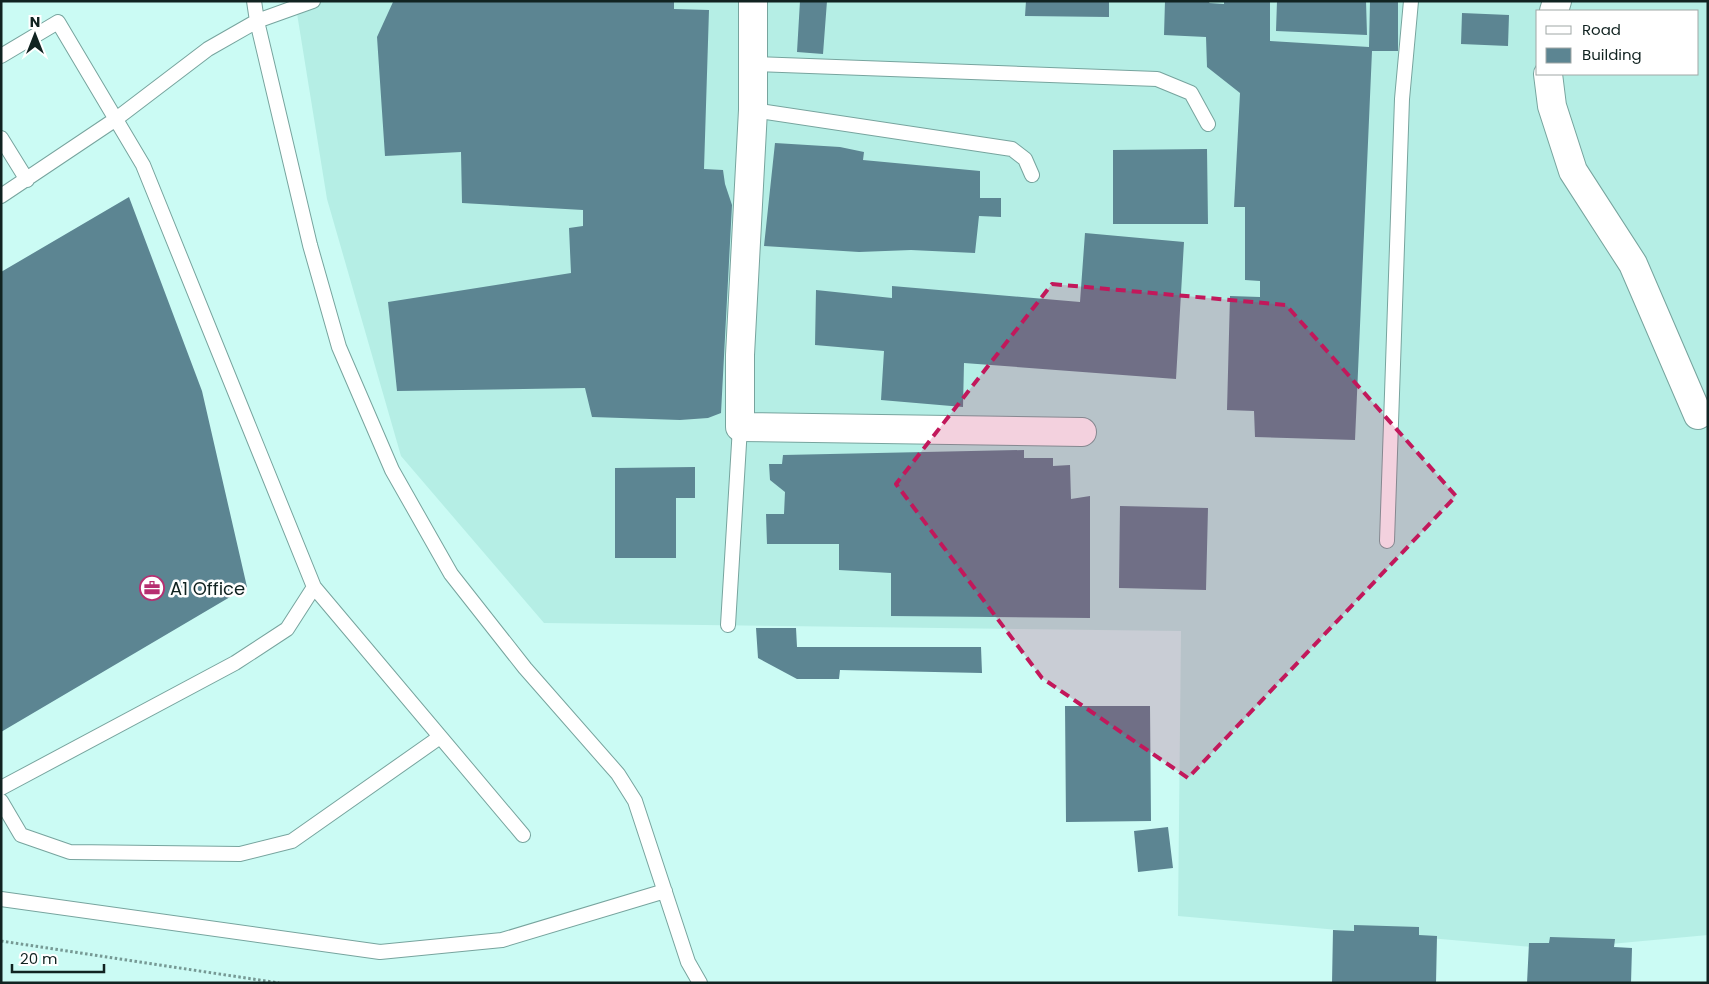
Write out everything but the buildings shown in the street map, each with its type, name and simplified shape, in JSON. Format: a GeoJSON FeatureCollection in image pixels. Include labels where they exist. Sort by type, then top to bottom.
{"type":"FeatureCollection","features":[{"type":"Feature","properties":{"kind":"street"},"geometry":{"type":"LineString","coordinates":[[753,1],[754,110],[740,355],[740,427],[1082,432]]}},
{"type":"Feature","properties":{"kind":"street"},"geometry":{"type":"LineString","coordinates":[[1548,75],[1552,106],[1573,171],[1633,264],[1698,415]]}},
{"type":"Feature","properties":{"kind":"lane"},"geometry":{"type":"LineString","coordinates":[[254,1],[257,21],[310,245],[339,347],[392,470],[451,574],[525,668],[618,774],[635,801],[688,962],[700,983]]}},
{"type":"Feature","properties":{"kind":"lane"},"geometry":{"type":"LineString","coordinates":[[1,196],[116,119],[208,49],[257,21],[313,1]]}},
{"type":"Feature","properties":{"kind":"lane"},"geometry":{"type":"LineString","coordinates":[[1387,541],[1402,99],[1411,1]]}},
{"type":"Feature","properties":{"kind":"lane"},"geometry":{"type":"LineString","coordinates":[[1,56],[58,22],[143,165],[314,587],[523,835]]}},
{"type":"Feature","properties":{"kind":"lane"},"geometry":{"type":"LineString","coordinates":[[754,64],[1157,79],[1191,93],[1208,124]]}},
{"type":"Feature","properties":{"kind":"lane"},"geometry":{"type":"LineString","coordinates":[[754,110],[1012,149],[1025,159],[1032,175]]}},
{"type":"Feature","properties":{"kind":"lane"},"geometry":{"type":"LineString","coordinates":[[1,138],[26,180]]}},
{"type":"Feature","properties":{"kind":"lane"},"geometry":{"type":"LineString","coordinates":[[728,625],[740,427]]}},
{"type":"Feature","properties":{"kind":"lane"},"geometry":{"type":"LineString","coordinates":[[1,788],[235,663],[287,630],[314,587]]}},
{"type":"Feature","properties":{"kind":"lane"},"geometry":{"type":"LineString","coordinates":[[1,801],[21,835],[70,852],[240,854],[292,841],[440,737]]}},
{"type":"Feature","properties":{"kind":"lane"},"geometry":{"type":"LineString","coordinates":[[1,899],[380,952],[502,940],[665,891]]}},
{"type":"Feature","properties":{"kind":"path"},"geometry":{"type":"LineString","coordinates":[[1,941],[279,983]]}},
{"type":"Feature","properties":{"kind":"highlighted area"},"geometry":{"type":"Polygon","coordinates":[[[1052,284],[1286,305],[1456,496],[1188,778],[1042,678],[896,484],[1052,284]]]}},
{"type":"Feature","properties":{"kind":"shaded area"},"geometry":{"type":"Polygon","coordinates":[[[295,1],[1708,1],[1708,935],[1556,949],[1178,916],[1181,631],[544,623],[401,456],[327,199],[295,1]]]}},
{"type":"Feature","properties":{"kind":"place","name":"A1 Office"},"geometry":{"type":"Point","coordinates":[152,588]}}]}
